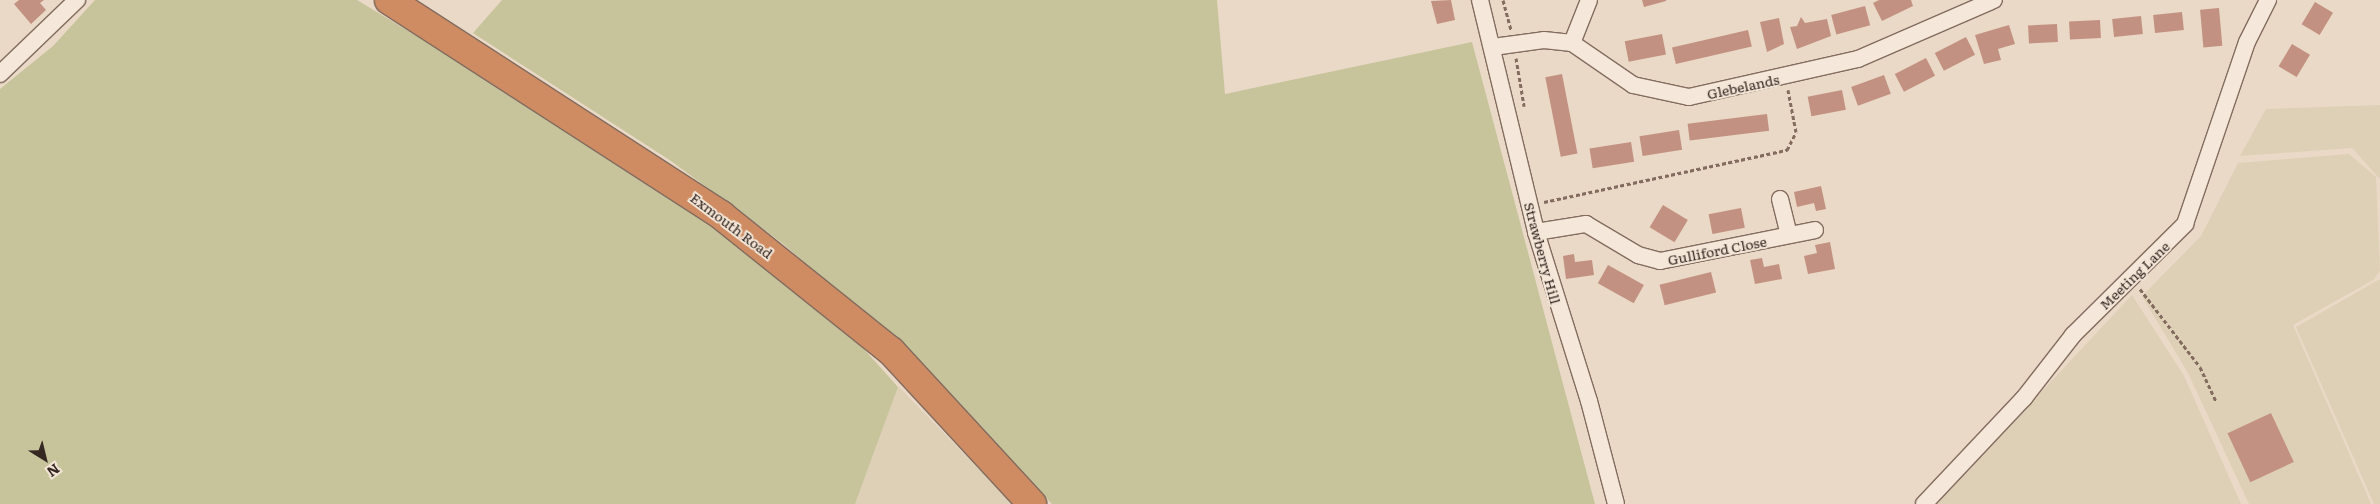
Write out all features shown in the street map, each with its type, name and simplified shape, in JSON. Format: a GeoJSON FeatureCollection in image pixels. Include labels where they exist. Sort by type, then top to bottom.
{"type":"FeatureCollection","features":[{"type":"Feature","properties":{"kind":"highway","name":"Exmouth Road"},"geometry":{"type":"LineString","coordinates":[[389,0],[721,215],[891,350],[1032,504]]}},
{"type":"Feature","properties":{"kind":"street"},"geometry":{"type":"LineString","coordinates":[[0,74],[77,0]]}},
{"type":"Feature","properties":{"kind":"street","name":"Strawberry Hill"},"geometry":{"type":"LineString","coordinates":[[1480,0],[1536,232],[1589,401],[1616,504]]}},
{"type":"Feature","properties":{"kind":"street"},"geometry":{"type":"LineString","coordinates":[[1572,44],[1589,0]]}},
{"type":"Feature","properties":{"kind":"street","name":"Glebelands"},"geometry":{"type":"LineString","coordinates":[[1492,47],[1544,40],[1572,44],[1633,85],[1659,94],[1689,97],[1786,77],[1858,59],[1994,0]]}},
{"type":"Feature","properties":{"kind":"street","name":"Meeting Lane"},"geometry":{"type":"LineString","coordinates":[[1924,504],[2024,398],[2073,335],[2189,216],[2248,42],[2268,0]]}},
{"type":"Feature","properties":{"kind":"street"},"geometry":{"type":"LineString","coordinates":[[1780,199],[1789,235]]}},
{"type":"Feature","properties":{"kind":"street","name":"Gulliford Close"},"geometry":{"type":"LineString","coordinates":[[1536,232],[1586,224],[1638,255],[1660,261],[1815,230]]}},
{"type":"Feature","properties":{"kind":"path"},"geometry":{"type":"LineString","coordinates":[[1529,205],[1787,150],[1796,132],[1786,77]]}},
{"type":"Feature","properties":{"kind":"path"},"geometry":{"type":"LineString","coordinates":[[2131,277],[2200,367],[2216,402]]}},
{"type":"Feature","properties":{"kind":"shaded area"},"geometry":{"type":"Polygon","coordinates":[[[95,0],[357,0],[667,187],[845,328],[898,387],[855,504],[0,504],[0,89],[53,46],[95,0]]]}},
{"type":"Feature","properties":{"kind":"shaded area"},"geometry":{"type":"Polygon","coordinates":[[[502,0],[1217,0],[1225,94],[1472,42],[1595,504],[1052,504],[913,355],[782,243],[671,161],[473,33],[502,0]]]}},
{"type":"Feature","properties":{"kind":"shaded area"},"geometry":{"type":"Polygon","coordinates":[[[2380,105],[2380,179],[2352,148],[2240,156],[2266,109],[2380,105]]]}},
{"type":"Feature","properties":{"kind":"shaded area"},"geometry":{"type":"Polygon","coordinates":[[[2349,154],[2376,177],[2380,271],[2373,280],[2293,325],[2371,504],[2249,504],[2188,373],[2142,296],[2201,236],[2238,163],[2349,154]]]}},
{"type":"Feature","properties":{"kind":"shaded area"},"geometry":{"type":"Polygon","coordinates":[[[2380,279],[2380,504],[2374,504],[2296,327],[2380,279]]]}},
{"type":"Feature","properties":{"kind":"shaded area"},"geometry":{"type":"Polygon","coordinates":[[[2132,295],[2184,376],[2241,504],[1936,504],[2132,295]]]}},
{"type":"Feature","properties":{"kind":"shaded area"},"geometry":{"type":"Polygon","coordinates":[[[899,387],[1013,504],[855,504],[899,387]]]}},
{"type":"Feature","properties":{"kind":"building"},"geometry":{"type":"Polygon","coordinates":[[[19,0],[44,0],[40,3],[46,10],[31,24],[14,4],[19,0]]]}},
{"type":"Feature","properties":{"kind":"building"},"geometry":{"type":"Polygon","coordinates":[[[1451,0],[1455,20],[1437,24],[1431,1],[1451,0]]]}},
{"type":"Feature","properties":{"kind":"building"},"geometry":{"type":"Polygon","coordinates":[[[1642,0],[1666,0],[1666,1],[1644,7],[1642,0]]]}},
{"type":"Feature","properties":{"kind":"building"},"geometry":{"type":"Polygon","coordinates":[[[1879,0],[1911,0],[1913,6],[1882,21],[1873,3],[1879,0]]]}},
{"type":"Feature","properties":{"kind":"building"},"geometry":{"type":"Polygon","coordinates":[[[2315,2],[2333,13],[2320,35],[2302,24],[2315,2]]]}},
{"type":"Feature","properties":{"kind":"building"},"geometry":{"type":"Polygon","coordinates":[[[1865,6],[1870,25],[1836,34],[1831,15],[1865,6]]]}},
{"type":"Feature","properties":{"kind":"building"},"geometry":{"type":"Polygon","coordinates":[[[2219,8],[2222,46],[2203,48],[2200,10],[2219,8]]]}},
{"type":"Feature","properties":{"kind":"building"},"geometry":{"type":"Polygon","coordinates":[[[2182,12],[2184,30],[2155,33],[2153,15],[2182,12]]]}},
{"type":"Feature","properties":{"kind":"building"},"geometry":{"type":"Polygon","coordinates":[[[2141,16],[2143,34],[2114,37],[2112,19],[2141,16]]]}},
{"type":"Feature","properties":{"kind":"building"},"geometry":{"type":"Polygon","coordinates":[[[1801,17],[1805,23],[1827,19],[1831,36],[1797,49],[1790,27],[1797,26],[1801,17]]]}},
{"type":"Feature","properties":{"kind":"building"},"geometry":{"type":"Polygon","coordinates":[[[1779,18],[1784,44],[1767,52],[1760,22],[1779,18]]]}},
{"type":"Feature","properties":{"kind":"building"},"geometry":{"type":"Polygon","coordinates":[[[2100,20],[2101,38],[2070,40],[2069,22],[2100,20]]]}},
{"type":"Feature","properties":{"kind":"building"},"geometry":{"type":"Polygon","coordinates":[[[2057,24],[2058,42],[2029,43],[2028,26],[2057,24]]]}},
{"type":"Feature","properties":{"kind":"building"},"geometry":{"type":"Polygon","coordinates":[[[2009,25],[2015,44],[1998,49],[2001,60],[1984,64],[1975,35],[2009,25]]]}},
{"type":"Feature","properties":{"kind":"building"},"geometry":{"type":"Polygon","coordinates":[[[1748,30],[1752,47],[1676,64],[1672,48],[1748,30]]]}},
{"type":"Feature","properties":{"kind":"building"},"geometry":{"type":"Polygon","coordinates":[[[1662,34],[1666,55],[1629,62],[1625,41],[1662,34]]]}},
{"type":"Feature","properties":{"kind":"building"},"geometry":{"type":"Polygon","coordinates":[[[1966,37],[1975,55],[1944,71],[1935,53],[1966,37]]]}},
{"type":"Feature","properties":{"kind":"building"},"geometry":{"type":"Polygon","coordinates":[[[2292,44],[2310,55],[2297,77],[2279,66],[2292,44]]]}},
{"type":"Feature","properties":{"kind":"building"},"geometry":{"type":"Polygon","coordinates":[[[1926,58],[1935,76],[1904,92],[1895,74],[1926,58]]]}},
{"type":"Feature","properties":{"kind":"building"},"geometry":{"type":"Polygon","coordinates":[[[1562,74],[1577,154],[1561,157],[1545,77],[1562,74]]]}},
{"type":"Feature","properties":{"kind":"building"},"geometry":{"type":"Polygon","coordinates":[[[1884,75],[1891,94],[1858,106],[1851,87],[1884,75]]]}},
{"type":"Feature","properties":{"kind":"building"},"geometry":{"type":"Polygon","coordinates":[[[1842,90],[1846,110],[1811,116],[1808,97],[1842,90]]]}},
{"type":"Feature","properties":{"kind":"building"},"geometry":{"type":"Polygon","coordinates":[[[1767,114],[1769,131],[1690,141],[1688,124],[1767,114]]]}},
{"type":"Feature","properties":{"kind":"building"},"geometry":{"type":"Polygon","coordinates":[[[1679,130],[1682,150],[1643,156],[1639,136],[1679,130]]]}},
{"type":"Feature","properties":{"kind":"building"},"geometry":{"type":"Polygon","coordinates":[[[1631,142],[1634,162],[1593,168],[1590,149],[1631,142]]]}},
{"type":"Feature","properties":{"kind":"building"},"geometry":{"type":"Polygon","coordinates":[[[1821,186],[1826,209],[1816,211],[1814,203],[1797,207],[1794,192],[1821,186]]]}},
{"type":"Feature","properties":{"kind":"building"},"geometry":{"type":"Polygon","coordinates":[[[1663,205],[1688,220],[1674,242],[1650,227],[1663,205]]]}},
{"type":"Feature","properties":{"kind":"building"},"geometry":{"type":"Polygon","coordinates":[[[1741,208],[1745,228],[1712,234],[1709,214],[1741,208]]]}},
{"type":"Feature","properties":{"kind":"building"},"geometry":{"type":"Polygon","coordinates":[[[1830,242],[1835,269],[1808,274],[1804,256],[1817,253],[1815,245],[1830,242]]]}},
{"type":"Feature","properties":{"kind":"building"},"geometry":{"type":"Polygon","coordinates":[[[1574,254],[1575,262],[1592,260],[1594,275],[1566,279],[1563,256],[1574,254]]]}},
{"type":"Feature","properties":{"kind":"building"},"geometry":{"type":"Polygon","coordinates":[[[1762,258],[1764,267],[1779,264],[1782,279],[1755,284],[1750,260],[1762,258]]]}},
{"type":"Feature","properties":{"kind":"building"},"geometry":{"type":"Polygon","coordinates":[[[1608,265],[1644,285],[1634,303],[1598,283],[1608,265]]]}},
{"type":"Feature","properties":{"kind":"building"},"geometry":{"type":"Polygon","coordinates":[[[1711,272],[1716,292],[1665,305],[1660,285],[1711,272]]]}},
{"type":"Feature","properties":{"kind":"building"},"geometry":{"type":"Polygon","coordinates":[[[2271,413],[2294,462],[2250,482],[2227,433],[2271,413]]]}}]}
